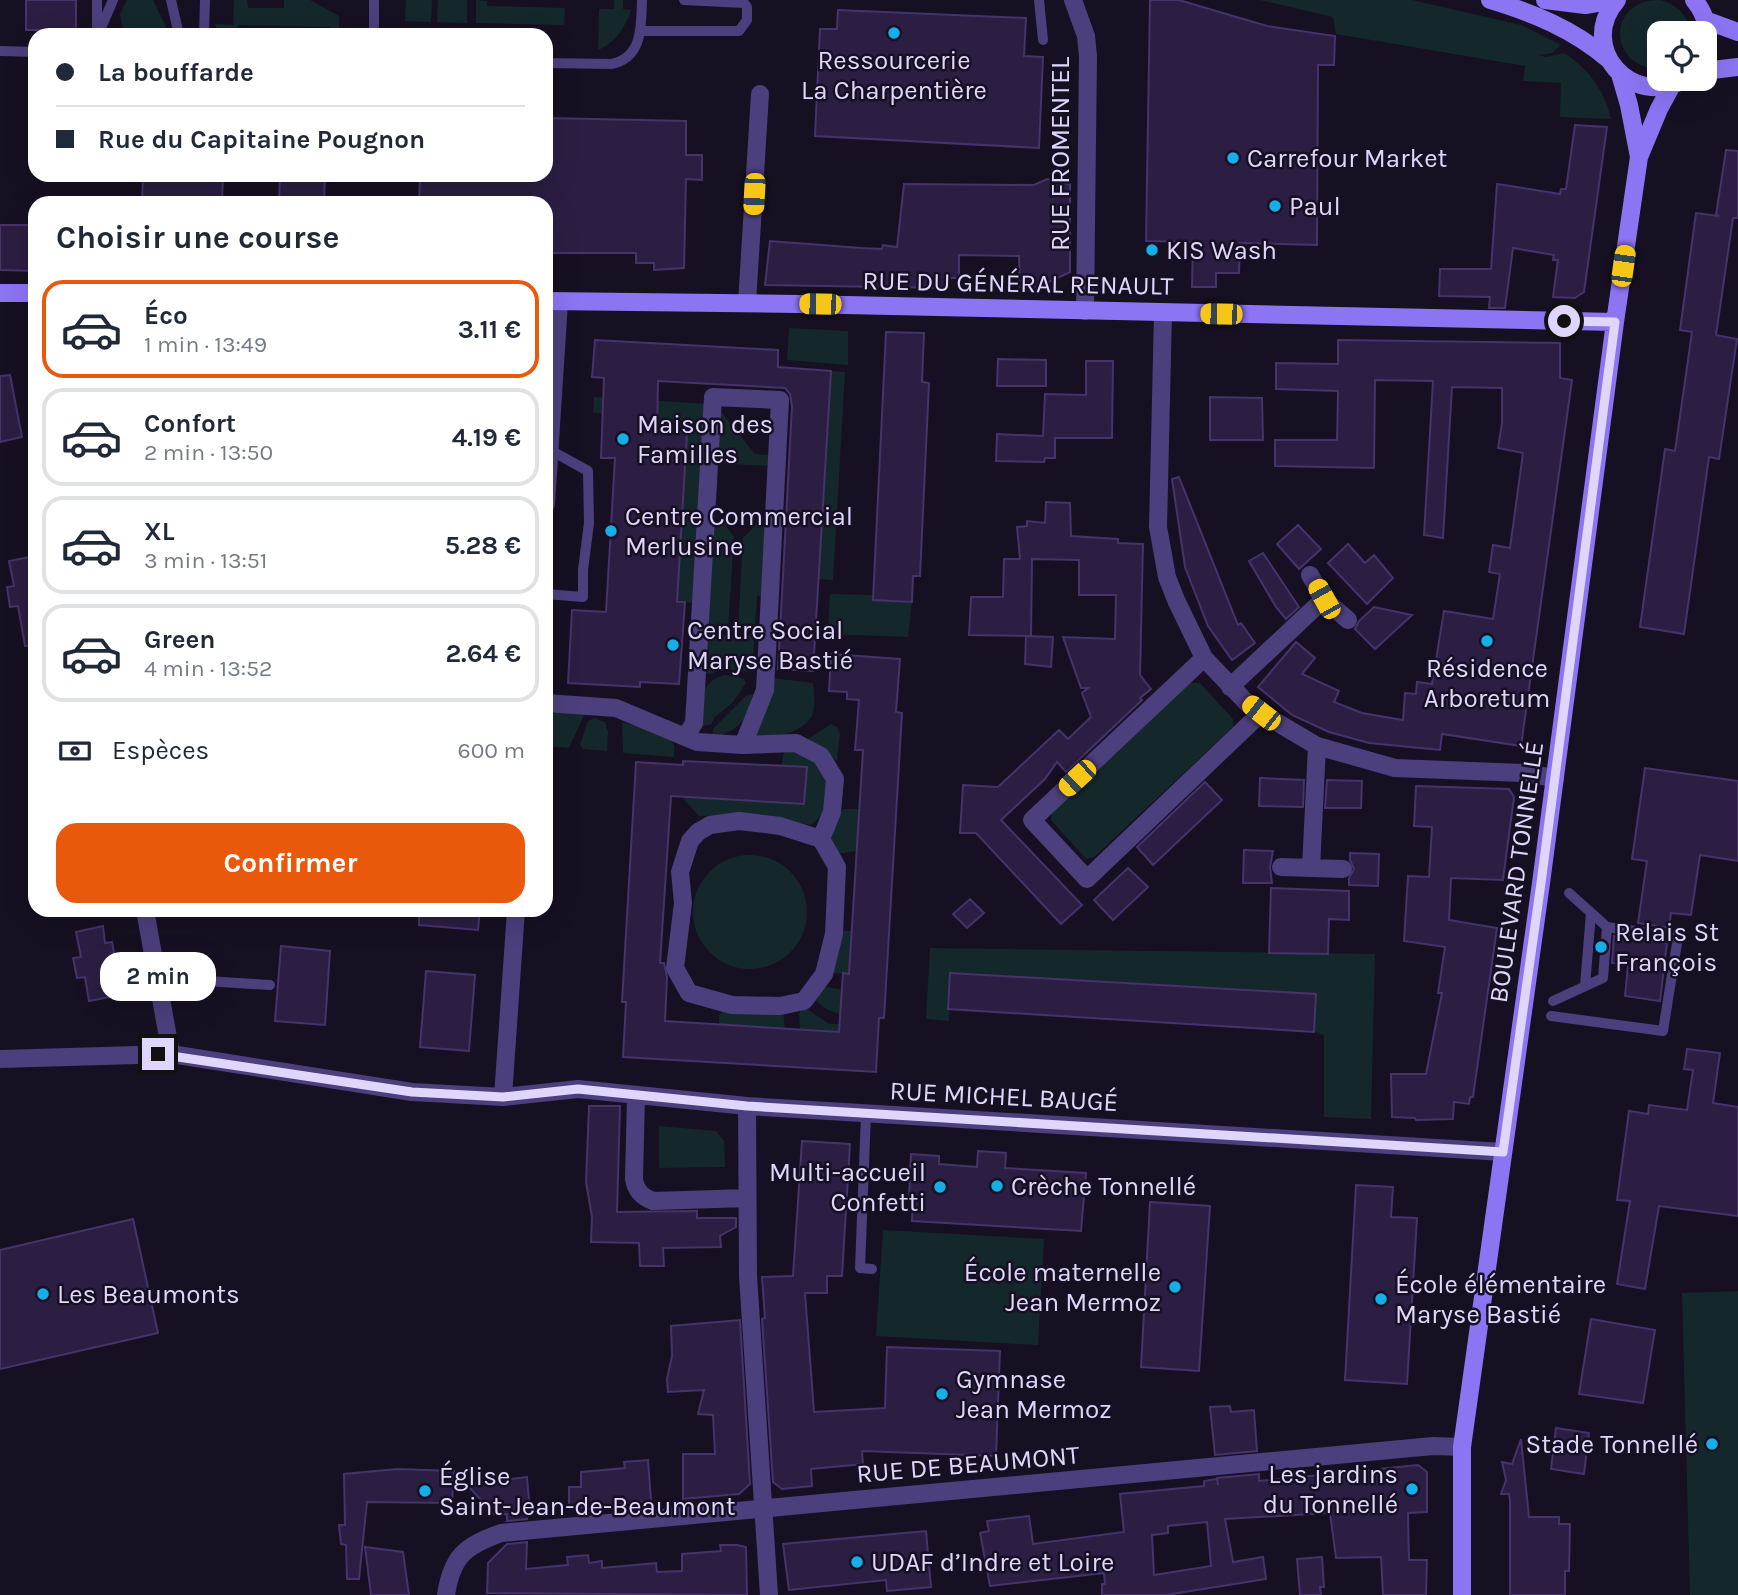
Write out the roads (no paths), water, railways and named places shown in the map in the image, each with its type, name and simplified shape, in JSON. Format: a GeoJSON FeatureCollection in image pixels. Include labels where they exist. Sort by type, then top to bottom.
{"type":"FeatureCollection","features":[{"type":"Feature","properties":{"kind":"main road"},"geometry":{"type":"LineString","coordinates":[[1490,0],[1543,19],[1586,41],[1615,67],[1641,86],[1647,87]]}},
{"type":"Feature","properties":{"kind":"main road"},"geometry":{"type":"LineString","coordinates":[[1545,0],[1585,5],[1616,0]]}},
{"type":"Feature","properties":{"kind":"main road","name":"BOULEVARD TONNELLÉ"},"geometry":{"type":"LineString","coordinates":[[1616,0],[1604,28],[1604,45],[1615,67],[1639,157]]}},
{"type":"Feature","properties":{"kind":"main road"},"geometry":{"type":"LineString","coordinates":[[1694,0],[1705,20],[1738,32]]}},
{"type":"Feature","properties":{"kind":"main road"},"geometry":{"type":"LineString","coordinates":[[1717,69],[1738,67]]}},
{"type":"Feature","properties":{"kind":"main road","name":"BOULEVARD TONNELLÉ"},"geometry":{"type":"LineString","coordinates":[[1462,1595],[1462,1447],[1615,322],[1639,157],[1659,108],[1672,91]]}},
{"type":"Feature","properties":{"kind":"main road"},"geometry":{"type":"LineString","coordinates":[[0,293],[28,294]]}},
{"type":"Feature","properties":{"kind":"main road","name":"RUE DU GÉNÉRAL RENAULT"},"geometry":{"type":"LineString","coordinates":[[553,302],[747,303],[1615,322]]}},
{"type":"Feature","properties":{"kind":"street","name":"RUE FROMENTEL"},"geometry":{"type":"LineString","coordinates":[[1073,0],[1086,36],[1088,56],[1085,311]]}},
{"type":"Feature","properties":{"kind":"street"},"geometry":{"type":"LineString","coordinates":[[747,303],[760,94]]}},
{"type":"Feature","properties":{"kind":"street"},"geometry":{"type":"LineString","coordinates":[[1163,313],[1158,527],[1167,577],[1204,658],[1230,687],[1261,713],[1317,746],[1395,768],[1523,773],[1555,778]]}},
{"type":"Feature","properties":{"kind":"street"},"geometry":{"type":"LineString","coordinates":[[686,736],[694,723],[713,397],[780,400],[765,690],[743,744]]}},
{"type":"Feature","properties":{"kind":"street"},"geometry":{"type":"LineString","coordinates":[[1311,575],[1324,599],[1348,620]]}},
{"type":"Feature","properties":{"kind":"street"},"geometry":{"type":"LineString","coordinates":[[1230,687],[1324,599]]}},
{"type":"Feature","properties":{"kind":"street"},"geometry":{"type":"LineString","coordinates":[[1204,658],[1032,820],[1087,879],[1261,713]]}},
{"type":"Feature","properties":{"kind":"street"},"geometry":{"type":"LineString","coordinates":[[553,704],[616,708],[697,742],[796,743],[821,756],[835,779],[832,812],[821,839]]}},
{"type":"Feature","properties":{"kind":"street"},"geometry":{"type":"LineString","coordinates":[[1311,868],[1317,746]]}},
{"type":"Feature","properties":{"kind":"street"},"geometry":{"type":"LineString","coordinates":[[739,821],[780,826],[821,839],[837,867],[834,934],[824,974],[804,1001],[780,1006],[732,1005],[689,993],[675,968],[683,903],[680,872],[690,841],[709,825],[739,821]]}},
{"type":"Feature","properties":{"kind":"street"},"geometry":{"type":"LineString","coordinates":[[1281,867],[1343,869]]}},
{"type":"Feature","properties":{"kind":"street"},"geometry":{"type":"LineString","coordinates":[[146,917],[171,1054]]}},
{"type":"Feature","properties":{"kind":"street"},"geometry":{"type":"LineString","coordinates":[[503,1097],[516,917]]}},
{"type":"Feature","properties":{"kind":"street","name":"RUE MICHEL BAUGÉ"},"geometry":{"type":"LineString","coordinates":[[0,1059],[171,1054],[412,1092],[503,1097],[578,1089],[747,1106],[1503,1152]]}},
{"type":"Feature","properties":{"kind":"street"},"geometry":{"type":"LineString","coordinates":[[636,1096],[634,1179],[635,1187],[640,1193],[653,1201],[747,1198]]}},
{"type":"Feature","properties":{"kind":"street"},"geometry":{"type":"LineString","coordinates":[[747,1106],[748,1276],[769,1595]]}},
{"type":"Feature","properties":{"kind":"street","name":"RUE DE BEAUMONT"},"geometry":{"type":"LineString","coordinates":[[446,1595],[449,1575],[457,1559],[466,1549],[500,1533],[1433,1446],[1462,1447]]}},
{"type":"Feature","properties":{"kind":"lane"},"geometry":{"type":"LineString","coordinates":[[97,0],[97,28]]}},
{"type":"Feature","properties":{"kind":"lane"},"geometry":{"type":"LineString","coordinates":[[100,28],[113,0]]}},
{"type":"Feature","properties":{"kind":"lane"},"geometry":{"type":"LineString","coordinates":[[171,0],[177,28]]}},
{"type":"Feature","properties":{"kind":"lane"},"geometry":{"type":"LineString","coordinates":[[204,28],[205,0]]}},
{"type":"Feature","properties":{"kind":"lane"},"geometry":{"type":"LineString","coordinates":[[373,28],[374,0]]}},
{"type":"Feature","properties":{"kind":"lane"},"geometry":{"type":"LineString","coordinates":[[553,63],[621,62],[632,53],[641,31],[642,0]]}},
{"type":"Feature","properties":{"kind":"lane"},"geometry":{"type":"LineString","coordinates":[[641,31],[740,31],[745,25],[747,7],[744,3],[684,0]]}},
{"type":"Feature","properties":{"kind":"lane"},"geometry":{"type":"LineString","coordinates":[[1038,0],[1043,40]]}},
{"type":"Feature","properties":{"kind":"lane"},"geometry":{"type":"LineString","coordinates":[[0,51],[28,52]]}},
{"type":"Feature","properties":{"kind":"lane"},"geometry":{"type":"LineString","coordinates":[[553,452],[588,471],[589,523],[583,570],[583,597],[553,595]]}},
{"type":"Feature","properties":{"kind":"lane"},"geometry":{"type":"LineString","coordinates":[[1551,1016],[1663,1031],[1678,937],[1608,927],[1569,893]]}},
{"type":"Feature","properties":{"kind":"lane"},"geometry":{"type":"LineString","coordinates":[[1585,986],[1591,913]]}},
{"type":"Feature","properties":{"kind":"lane"},"geometry":{"type":"LineString","coordinates":[[1553,1001],[1604,978],[1608,927]]}},
{"type":"Feature","properties":{"kind":"lane"},"geometry":{"type":"LineString","coordinates":[[157,978],[270,985]]}},
{"type":"Feature","properties":{"kind":"lane"},"geometry":{"type":"LineString","coordinates":[[866,1114],[860,1268],[872,1269]]}},
{"type":"Feature","properties":{"kind":"place","name":"Ressourcerie La Charpentière"},"geometry":{"type":"Point","coordinates":[894,33]}},
{"type":"Feature","properties":{"kind":"place","name":"Carrefour Market"},"geometry":{"type":"Point","coordinates":[1233,158]}},
{"type":"Feature","properties":{"kind":"place","name":"Paul"},"geometry":{"type":"Point","coordinates":[1275,206]}},
{"type":"Feature","properties":{"kind":"place","name":"KIS Wash"},"geometry":{"type":"Point","coordinates":[1152,250]}},
{"type":"Feature","properties":{"kind":"place","name":"Maison des Familles"},"geometry":{"type":"Point","coordinates":[623,439]}},
{"type":"Feature","properties":{"kind":"place","name":"Centre Commercial Merlusine"},"geometry":{"type":"Point","coordinates":[611,531]}},
{"type":"Feature","properties":{"kind":"place","name":"Résidence Arboretum"},"geometry":{"type":"Point","coordinates":[1487,641]}},
{"type":"Feature","properties":{"kind":"place","name":"Centre Social Maryse Bastié"},"geometry":{"type":"Point","coordinates":[673,645]}},
{"type":"Feature","properties":{"kind":"place","name":"Relais St François"},"geometry":{"type":"Point","coordinates":[1601,947]}},
{"type":"Feature","properties":{"kind":"place","name":"Crèche Tonnellé"},"geometry":{"type":"Point","coordinates":[997,1186]}},
{"type":"Feature","properties":{"kind":"place","name":"Multi-accueil Confetti"},"geometry":{"type":"Point","coordinates":[940,1187]}},
{"type":"Feature","properties":{"kind":"place","name":"École maternelle Jean Mermoz"},"geometry":{"type":"Point","coordinates":[1175,1287]}},
{"type":"Feature","properties":{"kind":"place","name":"Les Beaumonts"},"geometry":{"type":"Point","coordinates":[43,1294]}},
{"type":"Feature","properties":{"kind":"place","name":"École élémentaire Maryse Bastié"},"geometry":{"type":"Point","coordinates":[1381,1299]}},
{"type":"Feature","properties":{"kind":"place","name":"Gymnase Jean Mermoz"},"geometry":{"type":"Point","coordinates":[942,1394]}},
{"type":"Feature","properties":{"kind":"place","name":"Stade Tonnellé"},"geometry":{"type":"Point","coordinates":[1712,1444]}},
{"type":"Feature","properties":{"kind":"place","name":"Les jardins du Tonnellé"},"geometry":{"type":"Point","coordinates":[1412,1489]}},
{"type":"Feature","properties":{"kind":"place","name":"Église Saint-Jean-de-Beaumont"},"geometry":{"type":"Point","coordinates":[425,1491]}},
{"type":"Feature","properties":{"kind":"place","name":"UDAF d’Indre et Loire"},"geometry":{"type":"Point","coordinates":[857,1562]}}]}
